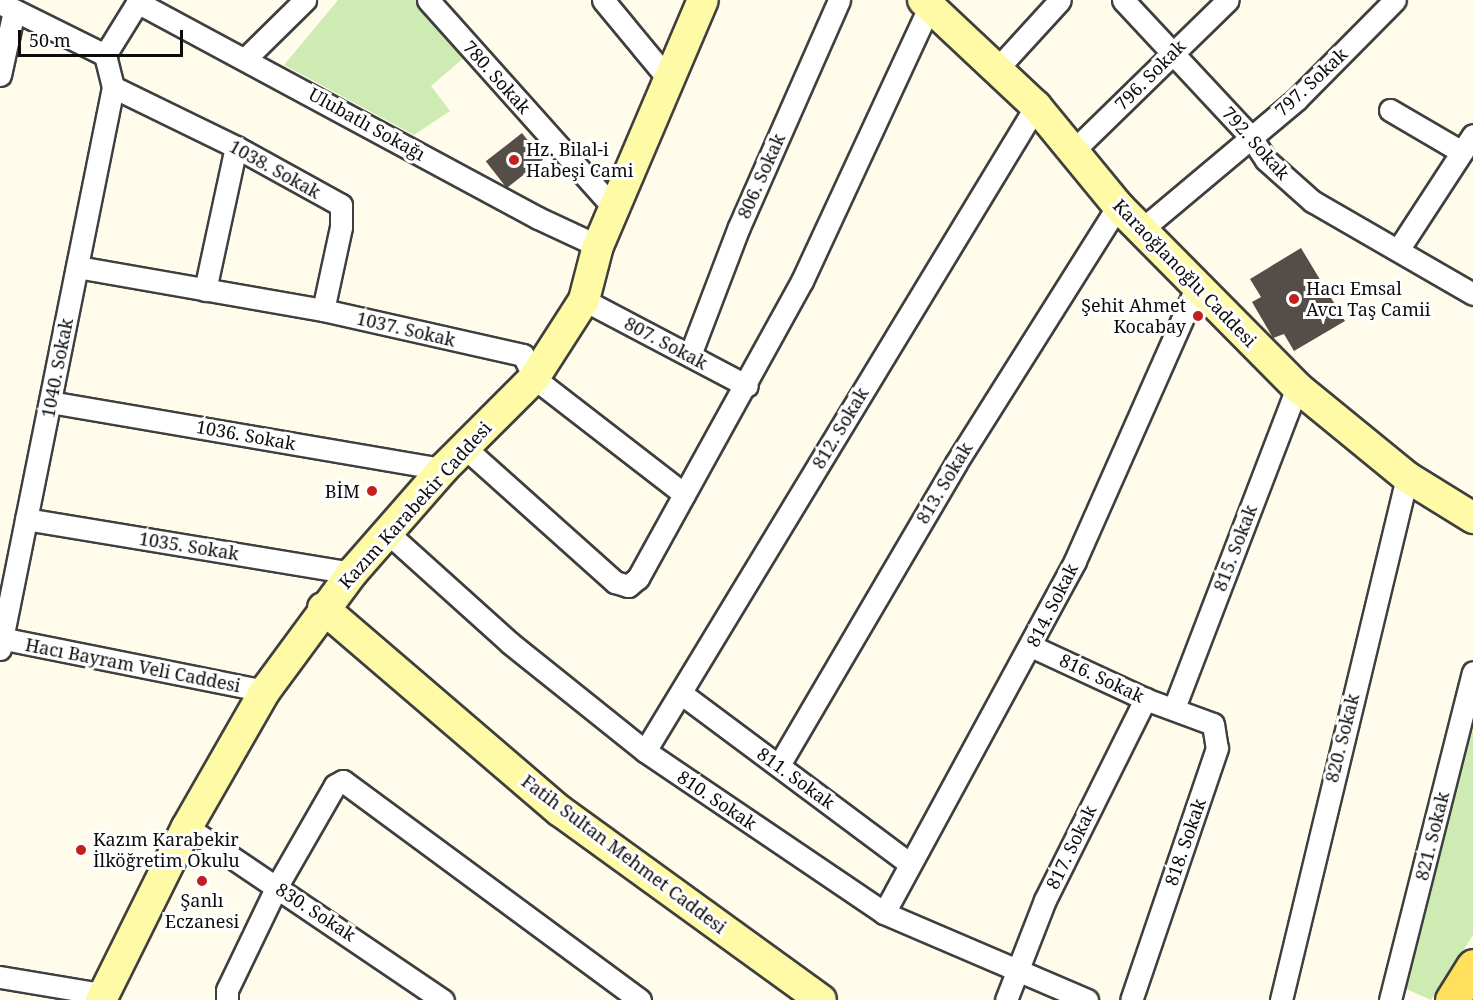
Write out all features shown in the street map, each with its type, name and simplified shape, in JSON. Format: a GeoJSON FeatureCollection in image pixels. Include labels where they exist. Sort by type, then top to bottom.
{"type":"FeatureCollection","features":[{"type":"Feature","properties":{"kind":"main road","name":"Kazım Karabekir Caddesi"},"geometry":{"type":"LineString","coordinates":[[102,997],[188,827],[265,691],[323,608],[352,573],[389,534],[443,469],[534,378],[584,300],[598,246],[703,0]]}},
{"type":"Feature","properties":{"kind":"main road","name":"Karaoğlanoğlu Caddesi"},"geometry":{"type":"LineString","coordinates":[[926,3],[1036,106],[1118,206],[1297,387],[1407,477],[1473,518]]}},
{"type":"Feature","properties":{"kind":"main road","name":"Fatih Sultan Mehmet Caddesi"},"geometry":{"type":"LineString","coordinates":[[323,608],[560,811],[821,1000]]}},
{"type":"Feature","properties":{"kind":"main road"},"geometry":{"type":"LineString","coordinates":[[1452,1000],[1473,966]]}},
{"type":"Feature","properties":{"kind":"street"},"geometry":{"type":"LineString","coordinates":[[246,58],[305,0]]}},
{"type":"Feature","properties":{"kind":"street","name":"780. Sokak"},"geometry":{"type":"LineString","coordinates":[[428,0],[614,208]]}},
{"type":"Feature","properties":{"kind":"street"},"geometry":{"type":"LineString","coordinates":[[603,0],[670,81]]}},
{"type":"Feature","properties":{"kind":"street","name":"806. Sokak"},"geometry":{"type":"LineString","coordinates":[[690,355],[739,227],[839,0]]}},
{"type":"Feature","properties":{"kind":"street"},"geometry":{"type":"LineString","coordinates":[[997,69],[1060,0]]}},
{"type":"Feature","properties":{"kind":"street","name":"792. Sokak"},"geometry":{"type":"LineString","coordinates":[[1123,0],[1250,136],[1266,160],[1312,201],[1473,294]]}},
{"type":"Feature","properties":{"kind":"street","name":"796. Sokak"},"geometry":{"type":"LineString","coordinates":[[1073,151],[1228,0]]}},
{"type":"Feature","properties":{"kind":"street","name":"797. Sokak"},"geometry":{"type":"LineString","coordinates":[[1141,230],[1250,136],[1298,99],[1395,0]]}},
{"type":"Feature","properties":{"kind":"street"},"geometry":{"type":"LineString","coordinates":[[113,87],[105,55],[138,1]]}},
{"type":"Feature","properties":{"kind":"street","name":"Ulubatlı Sokağı"},"geometry":{"type":"LineString","coordinates":[[138,1],[538,218],[598,246]]}},
{"type":"Feature","properties":{"kind":"street"},"geometry":{"type":"LineString","coordinates":[[464,447],[615,582],[628,586],[638,578],[747,386],[802,281],[926,3]]}},
{"type":"Feature","properties":{"kind":"street"},"geometry":{"type":"LineString","coordinates":[[0,75],[7,7],[105,55]]}},
{"type":"Feature","properties":{"kind":"street","name":"1038. Sokak"},"geometry":{"type":"LineString","coordinates":[[113,87],[236,147],[341,205],[342,227],[323,310]]}},
{"type":"Feature","properties":{"kind":"street","name":"1040. Sokak"},"geometry":{"type":"LineString","coordinates":[[1,642],[113,87]]}},
{"type":"Feature","properties":{"kind":"street","name":"812. Sokak"},"geometry":{"type":"LineString","coordinates":[[645,751],[682,694],[952,239],[1036,106]]}},
{"type":"Feature","properties":{"kind":"street"},"geometry":{"type":"LineString","coordinates":[[1390,110],[1467,143],[1398,250]]}},
{"type":"Feature","properties":{"kind":"street"},"geometry":{"type":"LineString","coordinates":[[205,290],[236,147]]}},
{"type":"Feature","properties":{"kind":"street","name":"813. Sokak"},"geometry":{"type":"LineString","coordinates":[[779,765],[956,463],[1118,206]]}},
{"type":"Feature","properties":{"kind":"street","name":"1037. Sokak"},"geometry":{"type":"LineString","coordinates":[[77,267],[323,310],[523,355],[534,378],[684,495]]}},
{"type":"Feature","properties":{"kind":"street","name":"814. Sokak"},"geometry":{"type":"LineString","coordinates":[[884,913],[909,863],[1031,646],[1075,561],[1197,286]]}},
{"type":"Feature","properties":{"kind":"street","name":"807. Sokak"},"geometry":{"type":"LineString","coordinates":[[584,300],[747,386]]}},
{"type":"Feature","properties":{"kind":"street","name":"815. Sokak"},"geometry":{"type":"LineString","coordinates":[[1174,708],[1297,387]]}},
{"type":"Feature","properties":{"kind":"street","name":"1036. Sokak"},"geometry":{"type":"LineString","coordinates":[[50,402],[443,469]]}},
{"type":"Feature","properties":{"kind":"street","name":"820. Sokak"},"geometry":{"type":"LineString","coordinates":[[1281,1000],[1407,477]]}},
{"type":"Feature","properties":{"kind":"street","name":"1035. Sokak"},"geometry":{"type":"LineString","coordinates":[[26,519],[352,573]]}},
{"type":"Feature","properties":{"kind":"street","name":"810. Sokak"},"geometry":{"type":"LineString","coordinates":[[389,534],[510,644],[645,751],[884,913],[1087,1000]]}},
{"type":"Feature","properties":{"kind":"street","name":"Hacı Bayram Veli Caddesi"},"geometry":{"type":"LineString","coordinates":[[1,642],[265,691]]}},
{"type":"Feature","properties":{"kind":"street","name":"816. Sokak"},"geometry":{"type":"LineString","coordinates":[[1031,646],[1145,699],[1174,708]]}},
{"type":"Feature","properties":{"kind":"street","name":"821. Sokak"},"geometry":{"type":"LineString","coordinates":[[1390,1000],[1473,672]]}},
{"type":"Feature","properties":{"kind":"street","name":"811. Sokak"},"geometry":{"type":"LineString","coordinates":[[682,694],[909,863]]}},
{"type":"Feature","properties":{"kind":"street","name":"817. Sokak"},"geometry":{"type":"LineString","coordinates":[[1006,1000],[1045,900],[1145,699]]}},
{"type":"Feature","properties":{"kind":"street","name":"818. Sokak"},"geometry":{"type":"LineString","coordinates":[[1131,1000],[1216,748],[1213,724],[1174,708]]}},
{"type":"Feature","properties":{"kind":"street"},"geometry":{"type":"LineString","coordinates":[[227,1000],[227,990],[277,886],[335,785],[352,783],[640,1000]]}},
{"type":"Feature","properties":{"kind":"street","name":"830. Sokak"},"geometry":{"type":"LineString","coordinates":[[188,827],[442,1000]]}},
{"type":"Feature","properties":{"kind":"street"},"geometry":{"type":"LineString","coordinates":[[0,977],[102,997]]}},
{"type":"Feature","properties":{"kind":"green space"},"geometry":{"type":"Polygon","coordinates":[[[338,0],[415,0],[466,56],[431,86],[450,111],[414,135],[284,65],[338,0]]]}},
{"type":"Feature","properties":{"kind":"green space"},"geometry":{"type":"Polygon","coordinates":[[[1473,718],[1473,935],[1431,1000],[1404,988],[1473,718]]]}},
{"type":"Feature","properties":{"kind":"building","name":"Hz. Bilal-i Habeşi Cami"},"geometry":{"type":"Polygon","coordinates":[[[522,133],[543,160],[507,188],[486,161],[522,133]]]}},
{"type":"Feature","properties":{"kind":"building","name":"Hacı Emsal Avcı Taş Camii"},"geometry":{"type":"Polygon","coordinates":[[[1301,248],[1345,321],[1294,351],[1284,334],[1273,338],[1252,302],[1261,297],[1250,279],[1301,248]]]}},
{"type":"Feature","properties":{"kind":"place","name":"Hz. Bilal-i Habeşi Cami"},"geometry":{"type":"Point","coordinates":[514,160]}},
{"type":"Feature","properties":{"kind":"place","name":"Hacı Emsal Avcı Taş Camii"},"geometry":{"type":"Point","coordinates":[1294,299]}},
{"type":"Feature","properties":{"kind":"place","name":"Şehit Ahmet Kocabay"},"geometry":{"type":"Point","coordinates":[1198,316]}},
{"type":"Feature","properties":{"kind":"place","name":"BİM"},"geometry":{"type":"Point","coordinates":[372,491]}},
{"type":"Feature","properties":{"kind":"place","name":"Kazım Karabekir İlköğretim Okulu"},"geometry":{"type":"Point","coordinates":[81,850]}},
{"type":"Feature","properties":{"kind":"place","name":"Şanlı Eczanesi"},"geometry":{"type":"Point","coordinates":[202,881]}}]}
